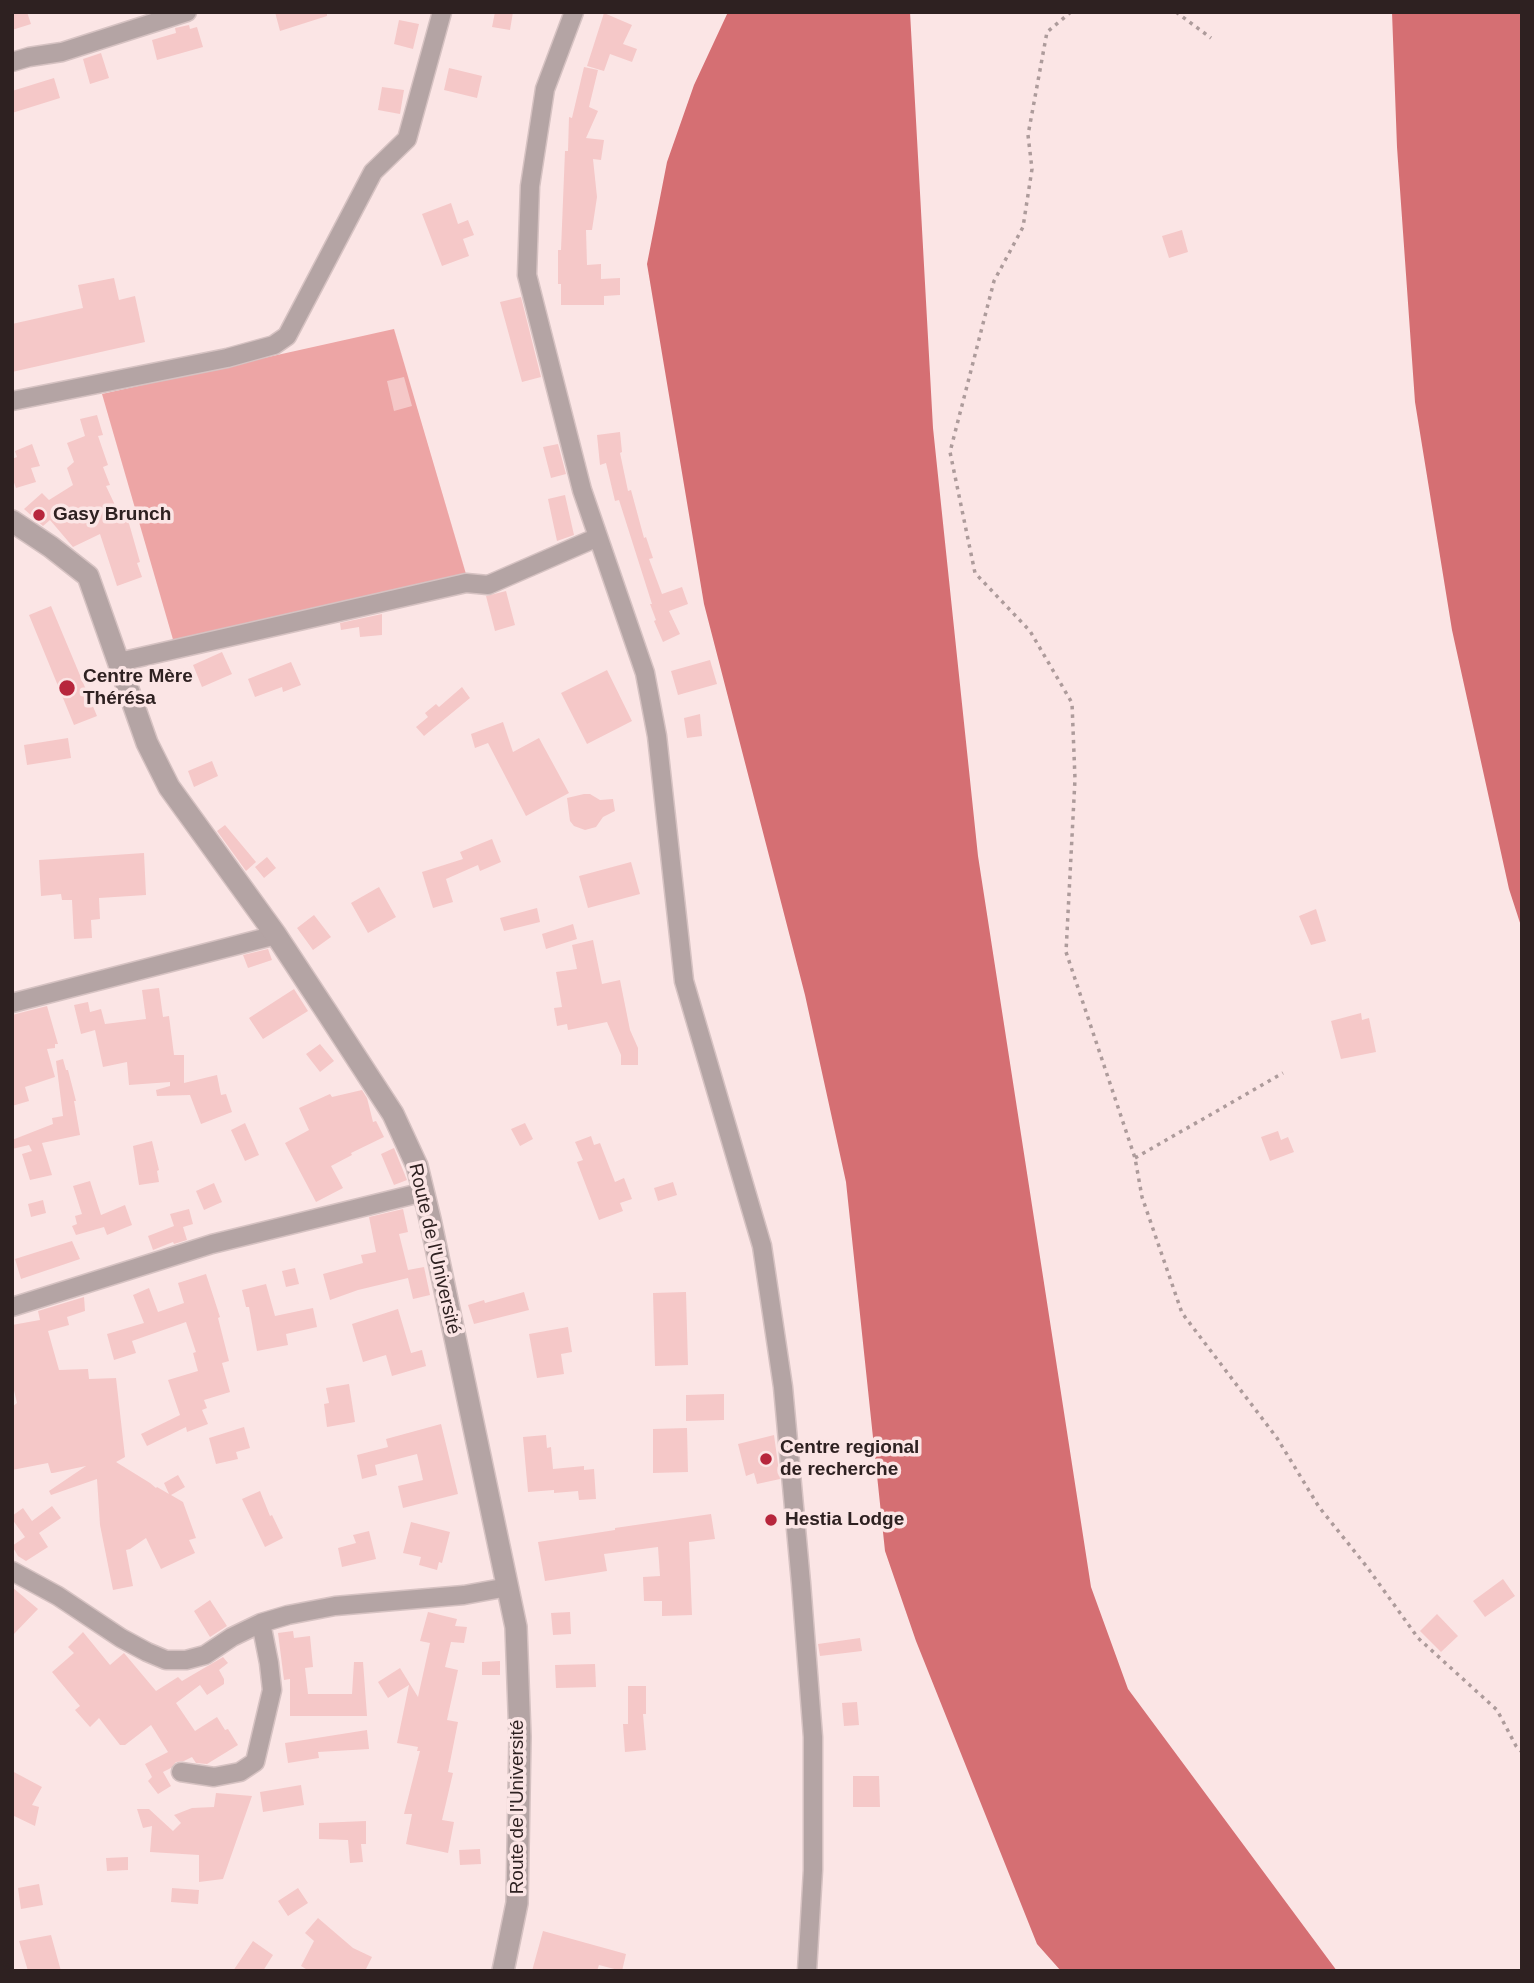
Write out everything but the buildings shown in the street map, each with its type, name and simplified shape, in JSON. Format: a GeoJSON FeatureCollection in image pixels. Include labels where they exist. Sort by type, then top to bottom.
{"type":"FeatureCollection","features":[{"type":"Feature","properties":{"kind":"street"},"geometry":{"type":"LineString","coordinates":[[12,62],[62,52],[187,12]]}},
{"type":"Feature","properties":{"kind":"street"},"geometry":{"type":"LineString","coordinates":[[12,401],[227,358],[274,345],[287,336],[373,172],[407,139],[442,12]]}},
{"type":"Feature","properties":{"kind":"street"},"geometry":{"type":"LineString","coordinates":[[574,12],[545,89],[530,187],[527,275],[583,490],[645,673],[657,736],[684,981],[762,1246],[783,1387],[813,1737],[813,1870],[807,1971]]}},
{"type":"Feature","properties":{"kind":"street","name":"Route de l'Université"},"geometry":{"type":"LineString","coordinates":[[12,521],[88,576],[146,743],[169,787],[276,935],[393,1114],[417,1166],[516,1627],[520,1737],[517,1903],[503,1971]]}},
{"type":"Feature","properties":{"kind":"street"},"geometry":{"type":"LineString","coordinates":[[119,662],[466,583],[488,585],[598,537]]}},
{"type":"Feature","properties":{"kind":"street"},"geometry":{"type":"LineString","coordinates":[[12,1003],[276,935]]}},
{"type":"Feature","properties":{"kind":"street"},"geometry":{"type":"LineString","coordinates":[[12,1307],[212,1244],[424,1192]]}},
{"type":"Feature","properties":{"kind":"street"},"geometry":{"type":"LineString","coordinates":[[12,1571],[58,1595],[121,1638],[166,1660],[186,1660],[205,1655],[232,1637],[261,1623],[288,1615],[335,1605],[464,1595],[508,1587]]}},
{"type":"Feature","properties":{"kind":"street"},"geometry":{"type":"LineString","coordinates":[[181,1772],[214,1777],[240,1772],[255,1762],[272,1690],[261,1623]]}},
{"type":"Feature","properties":{"kind":"path"},"geometry":{"type":"LineString","coordinates":[[1071,12],[1047,32],[1028,135],[1032,169],[1023,227],[994,281],[950,452],[975,573],[1030,631],[1072,703],[1075,779],[1066,952],[1135,1158],[1142,1196],[1182,1314],[1277,1438],[1319,1507],[1367,1567],[1418,1638],[1497,1710],[1522,1752]]}},
{"type":"Feature","properties":{"kind":"path"},"geometry":{"type":"LineString","coordinates":[[1176,12],[1211,38]]}},
{"type":"Feature","properties":{"kind":"path"},"geometry":{"type":"LineString","coordinates":[[1135,1158],[1283,1073]]}},
{"type":"Feature","properties":{"kind":"shaded area"},"geometry":{"type":"Polygon","coordinates":[[[728,12],[910,12],[933,428],[978,856],[1091,1587],[1128,1689],[1337,1971],[1061,1971],[1037,1944],[916,1641],[885,1551],[846,1182],[805,995],[704,604],[647,264],[667,162],[694,85],[728,12]]]}},
{"type":"Feature","properties":{"kind":"shaded area"},"geometry":{"type":"Polygon","coordinates":[[[1392,12],[1522,12],[1522,929],[1509,889],[1452,630],[1415,402],[1397,147],[1392,12]]]}},
{"type":"Feature","properties":{"kind":"shaded area"},"geometry":{"type":"Polygon","coordinates":[[[394,329],[466,574],[174,643],[102,394],[394,329]]]}},
{"type":"Feature","properties":{"kind":"place","name":"Gasy Brunch"},"geometry":{"type":"Point","coordinates":[39,515]}},
{"type":"Feature","properties":{"kind":"place","name":"Centre Mère Thérésa"},"geometry":{"type":"Point","coordinates":[67,688]}},
{"type":"Feature","properties":{"kind":"place","name":"Centre regional de recherche"},"geometry":{"type":"Point","coordinates":[766,1459]}},
{"type":"Feature","properties":{"kind":"place","name":"Hestia Lodge"},"geometry":{"type":"Point","coordinates":[771,1520]}}]}
